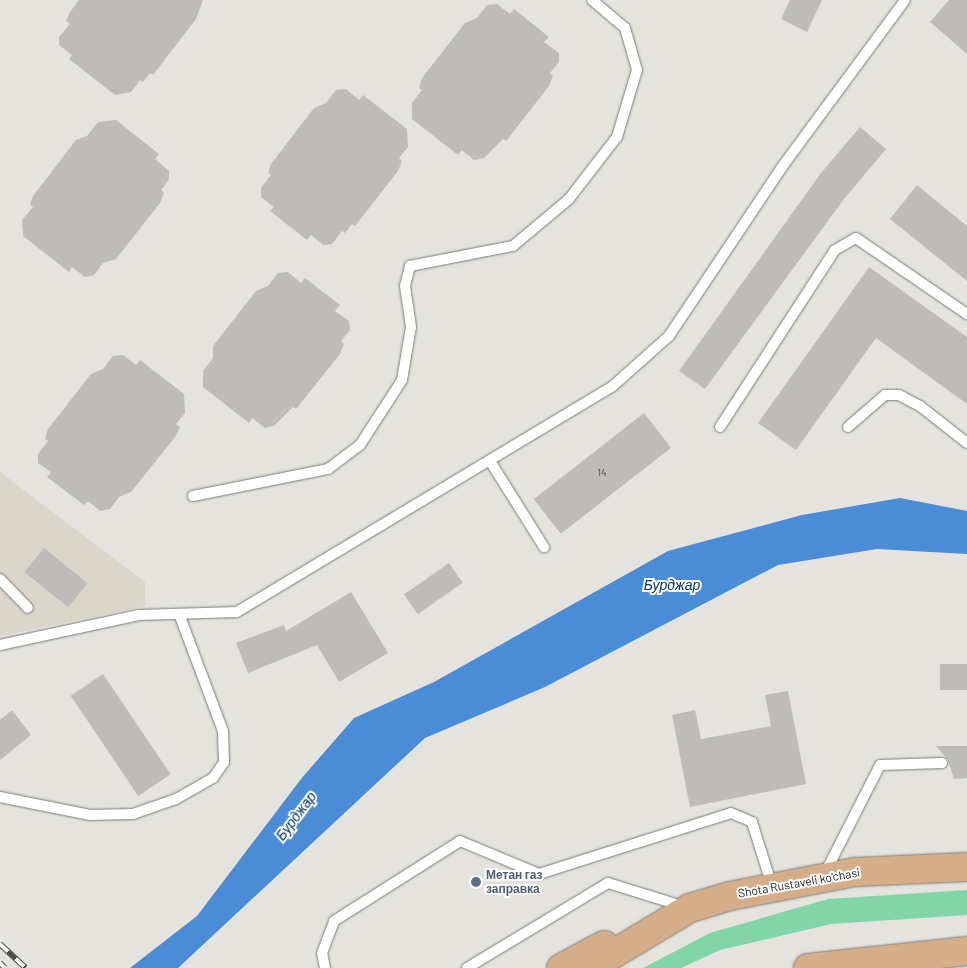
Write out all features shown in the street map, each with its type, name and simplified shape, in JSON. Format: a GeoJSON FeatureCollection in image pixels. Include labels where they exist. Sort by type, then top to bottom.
{"type":"FeatureCollection","features":[{"type":"Feature","properties":{"kind":"main road","name":"Shota Rustaveli ko'chasi"},"geometry":{"type":"LineString","coordinates":[[590,968],[690,908],[772,886],[823,876],[890,869],[967,867]]}},
{"type":"Feature","properties":{"kind":"main road"},"geometry":{"type":"LineString","coordinates":[[562,968],[595,949],[690,908]]}},
{"type":"Feature","properties":{"kind":"main road"},"geometry":{"type":"LineString","coordinates":[[808,968],[967,951]]}},
{"type":"Feature","properties":{"kind":"lane"},"geometry":{"type":"LineString","coordinates":[[193,496],[328,469],[360,444],[402,380],[411,327],[405,286],[410,266],[513,246],[569,199],[617,137],[637,70],[625,28],[592,0]]}},
{"type":"Feature","properties":{"kind":"lane"},"geometry":{"type":"LineString","coordinates":[[0,645],[139,615],[237,612],[613,386],[669,336],[782,167],[905,0]]}},
{"type":"Feature","properties":{"kind":"lane"},"geometry":{"type":"LineString","coordinates":[[720,428],[835,250],[856,238],[967,314]]}},
{"type":"Feature","properties":{"kind":"lane"},"geometry":{"type":"LineString","coordinates":[[848,427],[885,396],[899,395],[920,406],[967,442]]}},
{"type":"Feature","properties":{"kind":"lane"},"geometry":{"type":"LineString","coordinates":[[490,460],[544,547]]}},
{"type":"Feature","properties":{"kind":"lane"},"geometry":{"type":"LineString","coordinates":[[0,579],[28,608]]}},
{"type":"Feature","properties":{"kind":"lane"},"geometry":{"type":"LineString","coordinates":[[0,797],[90,815],[134,814],[176,799],[213,778],[224,762],[223,731],[179,614]]}},
{"type":"Feature","properties":{"kind":"lane"},"geometry":{"type":"LineString","coordinates":[[823,876],[880,764],[942,763]]}},
{"type":"Feature","properties":{"kind":"lane"},"geometry":{"type":"LineString","coordinates":[[325,968],[322,953],[334,921],[460,841],[539,874],[731,813],[752,822],[772,886]]}},
{"type":"Feature","properties":{"kind":"lane"},"geometry":{"type":"LineString","coordinates":[[467,968],[608,883],[690,908]]}},
{"type":"Feature","properties":{"kind":"shaded area"},"geometry":{"type":"Polygon","coordinates":[[[0,472],[145,582],[145,606],[0,636],[0,472]]]}},
{"type":"Feature","properties":{"kind":"green space"},"geometry":{"type":"Polygon","coordinates":[[[967,890],[967,915],[831,924],[720,950],[681,968],[643,968],[710,933],[828,899],[967,890]]]}},
{"type":"Feature","properties":{"kind":"water","name":"Бурджар"},"geometry":{"type":"Polygon","coordinates":[[[900,498],[967,511],[967,554],[877,549],[778,565],[545,687],[425,738],[178,968],[130,968],[197,916],[301,779],[354,718],[434,682],[668,551],[802,515],[900,498]]]}},
{"type":"Feature","properties":{"kind":"building"},"geometry":{"type":"Polygon","coordinates":[[[79,0],[203,0],[196,19],[153,75],[150,73],[143,82],[140,80],[131,92],[115,95],[69,59],[72,55],[59,45],[59,37],[70,24],[66,21],[70,12],[79,0]]]}},
{"type":"Feature","properties":{"kind":"building"},"geometry":{"type":"Polygon","coordinates":[[[790,0],[822,0],[807,32],[781,19],[790,0]]]}},
{"type":"Feature","properties":{"kind":"building"},"geometry":{"type":"Polygon","coordinates":[[[949,0],[967,0],[967,54],[930,22],[949,0]]]}},
{"type":"Feature","properties":{"kind":"building"},"geometry":{"type":"Polygon","coordinates":[[[497,4],[510,14],[514,9],[549,37],[544,42],[559,53],[559,62],[550,73],[553,76],[549,86],[506,141],[503,139],[484,158],[474,160],[462,150],[458,155],[412,119],[412,103],[422,90],[419,88],[422,78],[465,23],[477,18],[487,5],[497,4]]]}},
{"type":"Feature","properties":{"kind":"building"},"geometry":{"type":"Polygon","coordinates":[[[346,89],[359,100],[363,95],[407,129],[408,147],[399,158],[402,161],[398,171],[355,226],[352,224],[345,233],[342,231],[332,244],[323,245],[311,235],[307,240],[270,211],[274,207],[261,197],[261,188],[271,175],[268,173],[271,164],[314,108],[326,103],[336,90],[346,89]]]}},
{"type":"Feature","properties":{"kind":"building"},"geometry":{"type":"Polygon","coordinates":[[[116,120],[159,154],[155,159],[169,171],[169,179],[161,190],[164,193],[160,203],[116,259],[103,263],[94,275],[85,277],[72,267],[69,272],[23,236],[22,220],[33,207],[30,205],[33,196],[76,140],[87,136],[98,122],[116,120]]]}},
{"type":"Feature","properties":{"kind":"building"},"geometry":{"type":"Polygon","coordinates":[[[860,127],[886,149],[844,199],[705,389],[679,371],[821,173],[860,127]]]}},
{"type":"Feature","properties":{"kind":"building"},"geometry":{"type":"Polygon","coordinates":[[[917,185],[967,226],[967,281],[890,219],[917,185]]]}},
{"type":"Feature","properties":{"kind":"building"},"geometry":{"type":"Polygon","coordinates":[[[869,267],[967,337],[967,404],[876,338],[796,450],[758,423],[869,267]]]}},
{"type":"Feature","properties":{"kind":"building"},"geometry":{"type":"Polygon","coordinates":[[[288,272],[301,283],[305,278],[340,305],[335,311],[349,321],[350,330],[341,341],[344,344],[340,354],[296,409],[293,407],[274,426],[265,428],[252,418],[249,423],[203,387],[203,371],[213,358],[213,346],[256,291],[268,286],[278,273],[288,272]]]}},
{"type":"Feature","properties":{"kind":"building"},"geometry":{"type":"Polygon","coordinates":[[[123,355],[136,365],[140,360],[184,394],[185,413],[176,424],[180,427],[175,437],[131,492],[119,497],[110,509],[100,511],[88,501],[84,505],[47,477],[51,472],[38,463],[38,454],[48,441],[45,439],[48,429],[91,374],[103,369],[113,356],[123,355]]]}},
{"type":"Feature","properties":{"kind":"building"},"geometry":{"type":"Polygon","coordinates":[[[644,413],[671,448],[561,534],[534,499],[644,413]]]}},
{"type":"Feature","properties":{"kind":"building"},"geometry":{"type":"Polygon","coordinates":[[[44,548],[88,583],[68,607],[24,572],[44,548]]]}},
{"type":"Feature","properties":{"kind":"building"},"geometry":{"type":"Polygon","coordinates":[[[449,563],[463,583],[418,614],[404,595],[449,563]]]}},
{"type":"Feature","properties":{"kind":"building"},"geometry":{"type":"Polygon","coordinates":[[[351,592],[388,653],[339,682],[317,645],[248,673],[236,643],[284,625],[286,631],[351,592]]]}},
{"type":"Feature","properties":{"kind":"building"},"geometry":{"type":"Polygon","coordinates":[[[940,664],[967,664],[967,690],[940,690],[940,664]]]}},
{"type":"Feature","properties":{"kind":"building"},"geometry":{"type":"Polygon","coordinates":[[[103,674],[171,774],[138,796],[71,696],[103,674]]]}},
{"type":"Feature","properties":{"kind":"building"},"geometry":{"type":"Polygon","coordinates":[[[788,691],[806,784],[690,807],[672,715],[695,710],[701,739],[771,726],[765,695],[788,691]]]}},
{"type":"Feature","properties":{"kind":"building"},"geometry":{"type":"Polygon","coordinates":[[[12,710],[31,735],[0,760],[0,720],[12,710]]]}},
{"type":"Feature","properties":{"kind":"building"},"geometry":{"type":"Polygon","coordinates":[[[936,746],[967,746],[967,778],[954,779],[948,760],[936,746]]]}},
{"type":"Feature","properties":{"kind":"railway"},"geometry":{"type":"LineString","coordinates":[[0,944],[26,968]]}},
{"type":"Feature","properties":{"kind":"railway"},"geometry":{"type":"LineString","coordinates":[[0,963],[5,968]]}},
{"type":"Feature","properties":{"kind":"place","name":"Метан газ заправка"},"geometry":{"type":"Point","coordinates":[476,882]}}]}
